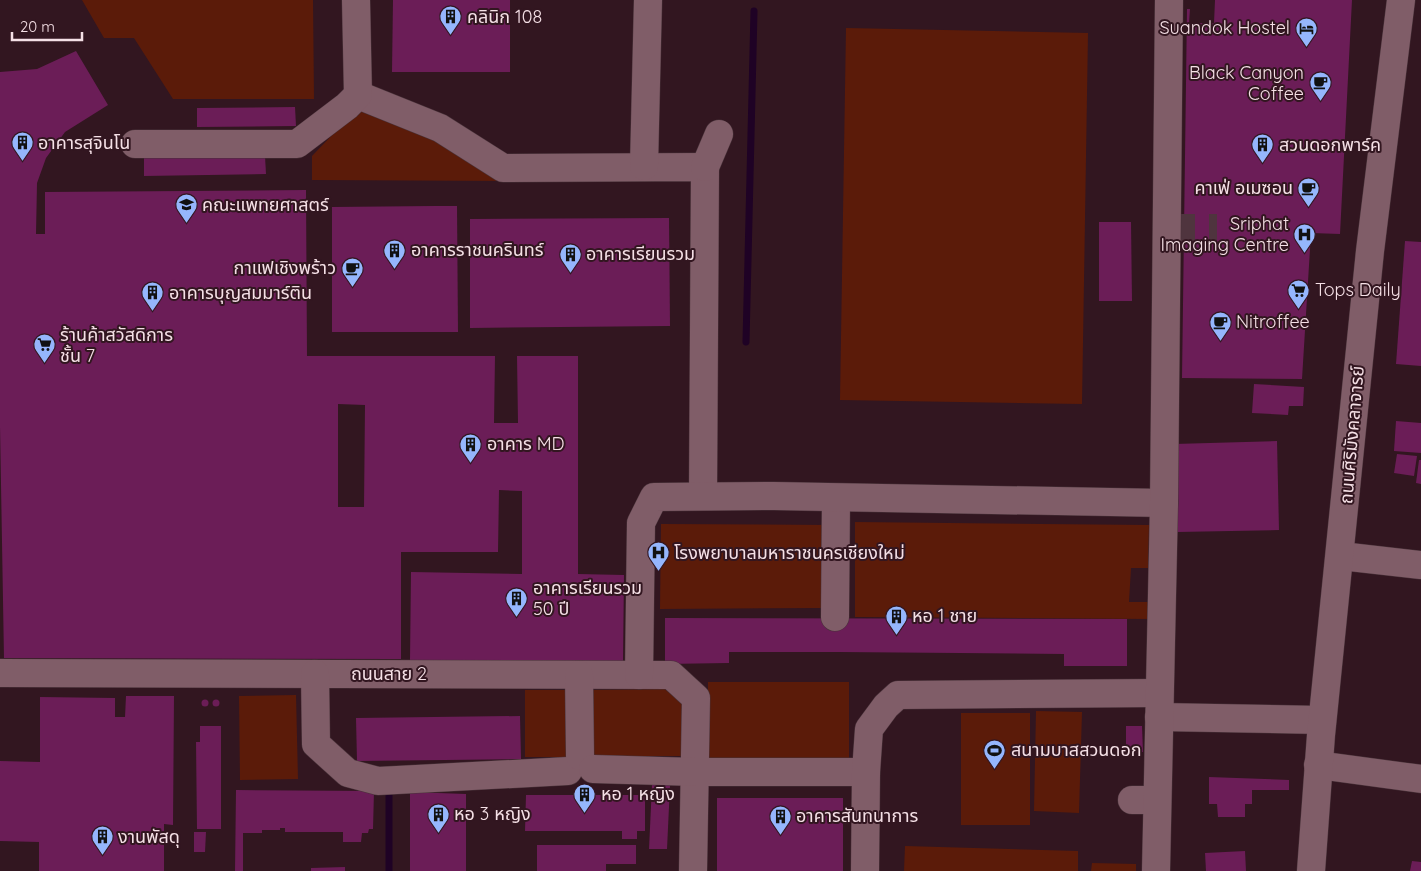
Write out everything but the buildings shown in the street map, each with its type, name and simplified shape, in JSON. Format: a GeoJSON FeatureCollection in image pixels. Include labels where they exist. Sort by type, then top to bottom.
{"type":"FeatureCollection","features":[{"type":"Feature","properties":{"kind":"street"},"geometry":{"type":"LineString","coordinates":[[135,144],[298,144],[347,106],[358,95],[356,0]]}},
{"type":"Feature","properties":{"kind":"street"},"geometry":{"type":"LineString","coordinates":[[644,166],[648,0]]}},
{"type":"Feature","properties":{"kind":"street"},"geometry":{"type":"LineString","coordinates":[[1148,0],[1169,30]]}},
{"type":"Feature","properties":{"kind":"street"},"geometry":{"type":"LineString","coordinates":[[1156,871],[1145,800],[1159,714],[1164,503],[1169,0]]}},
{"type":"Feature","properties":{"kind":"street","name":"ถนนศิริมังคลาจารย์"},"geometry":{"type":"LineString","coordinates":[[1311,871],[1318,765],[1341,556],[1372,236],[1401,0]]}},
{"type":"Feature","properties":{"kind":"street"},"geometry":{"type":"LineString","coordinates":[[358,95],[440,128],[503,168],[705,166]]}},
{"type":"Feature","properties":{"kind":"street"},"geometry":{"type":"LineString","coordinates":[[703,496],[705,166],[719,134]]}},
{"type":"Feature","properties":{"kind":"street"},"geometry":{"type":"LineString","coordinates":[[639,675],[640,522],[654,497],[703,496],[1164,503]]}},
{"type":"Feature","properties":{"kind":"street"},"geometry":{"type":"LineString","coordinates":[[835,618],[836,498]]}},
{"type":"Feature","properties":{"kind":"street"},"geometry":{"type":"LineString","coordinates":[[1341,556],[1421,565]]}},
{"type":"Feature","properties":{"kind":"street","name":"ถนนสาย 2"},"geometry":{"type":"LineString","coordinates":[[0,673],[671,675],[696,698],[693,871]]}},
{"type":"Feature","properties":{"kind":"street"},"geometry":{"type":"LineString","coordinates":[[315,674],[316,744],[348,773],[390,780],[580,765],[696,772],[866,772]]}},
{"type":"Feature","properties":{"kind":"street"},"geometry":{"type":"LineString","coordinates":[[578,675],[580,765]]}},
{"type":"Feature","properties":{"kind":"street"},"geometry":{"type":"LineString","coordinates":[[865,871],[866,772],[869,729],[886,706],[898,695],[1322,728]]}},
{"type":"Feature","properties":{"kind":"street"},"geometry":{"type":"LineString","coordinates":[[1318,765],[1421,779]]}},
{"type":"Feature","properties":{"kind":"shaded area"},"geometry":{"type":"Polygon","coordinates":[[[82,0],[313,0],[314,99],[173,99],[134,38],[104,38],[82,0]]]}},
{"type":"Feature","properties":{"kind":"shaded area"},"geometry":{"type":"Polygon","coordinates":[[[846,28],[1088,33],[1082,404],[840,400],[846,28]]]}},
{"type":"Feature","properties":{"kind":"shaded area"},"geometry":{"type":"Polygon","coordinates":[[[362,104],[390,107],[510,181],[312,180],[312,156],[362,104]]]}},
{"type":"Feature","properties":{"kind":"shaded area"},"geometry":{"type":"Polygon","coordinates":[[[855,522],[1149,525],[1148,568],[1131,568],[1129,602],[1151,602],[1151,619],[855,617],[855,522]]]}},
{"type":"Feature","properties":{"kind":"shaded area"},"geometry":{"type":"Polygon","coordinates":[[[661,524],[831,525],[822,608],[660,609],[661,524]]]}},
{"type":"Feature","properties":{"kind":"shaded area"},"geometry":{"type":"Polygon","coordinates":[[[708,682],[849,682],[849,760],[708,760],[708,682]]]}},
{"type":"Feature","properties":{"kind":"shaded area"},"geometry":{"type":"Polygon","coordinates":[[[665,689],[684,705],[684,756],[592,756],[592,690],[665,689]]]}},
{"type":"Feature","properties":{"kind":"shaded area"},"geometry":{"type":"Polygon","coordinates":[[[525,690],[570,690],[570,757],[525,757],[525,690]]]}},
{"type":"Feature","properties":{"kind":"shaded area"},"geometry":{"type":"Polygon","coordinates":[[[296,695],[298,779],[240,780],[239,696],[296,695]]]}},
{"type":"Feature","properties":{"kind":"shaded area"},"geometry":{"type":"Polygon","coordinates":[[[1036,711],[1082,712],[1079,813],[1034,811],[1036,711]]]}},
{"type":"Feature","properties":{"kind":"shaded area","name":"สนามบาสสวนดอก"},"geometry":{"type":"Polygon","coordinates":[[[961,713],[1030,713],[1030,825],[961,825],[961,713]]]}},
{"type":"Feature","properties":{"kind":"shaded area"},"geometry":{"type":"Polygon","coordinates":[[[905,846],[1078,851],[1078,871],[904,871],[905,846]]]}},
{"type":"Feature","properties":{"kind":"shaded area"},"geometry":{"type":"Polygon","coordinates":[[[1092,863],[1136,864],[1136,871],[1091,871],[1092,863]]]}},
{"type":"Feature","properties":{"kind":"waterway"},"geometry":{"type":"LineString","coordinates":[[746,342],[754,11]]}},
{"type":"Feature","properties":{"kind":"waterway"},"geometry":{"type":"LineString","coordinates":[[389,787],[389,871]]}},
{"type":"Feature","properties":{"kind":"tunnel"},"geometry":{"type":"LineString","coordinates":[[1167,228],[1217,228]]}},
{"type":"Feature","properties":{"kind":"place","name":"คลินิก 108"},"geometry":{"type":"Point","coordinates":[451,36]}},
{"type":"Feature","properties":{"kind":"place","name":"Suandok Hostel"},"geometry":{"type":"Point","coordinates":[1306,47]}},
{"type":"Feature","properties":{"kind":"place","name":"Black Canyon Coffee"},"geometry":{"type":"Point","coordinates":[1320,102]}},
{"type":"Feature","properties":{"kind":"place","name":"อาคารสุจินโน"},"geometry":{"type":"Point","coordinates":[22,162]}},
{"type":"Feature","properties":{"kind":"place","name":"สวนดอกพาร์ค"},"geometry":{"type":"Point","coordinates":[1263,164]}},
{"type":"Feature","properties":{"kind":"place","name":"คาเฟ่ อเมซอน"},"geometry":{"type":"Point","coordinates":[1309,207]}},
{"type":"Feature","properties":{"kind":"place","name":"คณะแพทยศาสตร์"},"geometry":{"type":"Point","coordinates":[186,224]}},
{"type":"Feature","properties":{"kind":"place","name":"Sriphat Imaging Centre"},"geometry":{"type":"Point","coordinates":[1305,253]}},
{"type":"Feature","properties":{"kind":"place","name":"อาคารราชนครินทร์"},"geometry":{"type":"Point","coordinates":[395,269]}},
{"type":"Feature","properties":{"kind":"place","name":"อาคารเรียนรวม"},"geometry":{"type":"Point","coordinates":[570,273]}},
{"type":"Feature","properties":{"kind":"place","name":"กาแฟเชิงพร้าว"},"geometry":{"type":"Point","coordinates":[352,287]}},
{"type":"Feature","properties":{"kind":"place","name":"Tops Daily"},"geometry":{"type":"Point","coordinates":[1299,309]}},
{"type":"Feature","properties":{"kind":"place","name":"อาคารบุญสมมาร์ติน"},"geometry":{"type":"Point","coordinates":[153,312]}},
{"type":"Feature","properties":{"kind":"place","name":"Nitroffee"},"geometry":{"type":"Point","coordinates":[1220,341]}},
{"type":"Feature","properties":{"kind":"place","name":"ร้านค้าสวัสดิการ ชั้น 7"},"geometry":{"type":"Point","coordinates":[44,364]}},
{"type":"Feature","properties":{"kind":"place","name":"อาคาร MD"},"geometry":{"type":"Point","coordinates":[471,463]}},
{"type":"Feature","properties":{"kind":"place","name":"โรงพยาบาลมหาราชนครเชียงใหม่"},"geometry":{"type":"Point","coordinates":[658,572]}},
{"type":"Feature","properties":{"kind":"place","name":"อาคารเรียนรวม 50 ปี"},"geometry":{"type":"Point","coordinates":[517,617]}},
{"type":"Feature","properties":{"kind":"place","name":"หอ 1 ชาย"},"geometry":{"type":"Point","coordinates":[896,635]}},
{"type":"Feature","properties":{"kind":"place","name":"สนามบาสสวนดอก"},"geometry":{"type":"Point","coordinates":[995,769]}},
{"type":"Feature","properties":{"kind":"place","name":"หอ 1 หญิง"},"geometry":{"type":"Point","coordinates":[585,813]}},
{"type":"Feature","properties":{"kind":"place","name":"หอ 3 หญิง"},"geometry":{"type":"Point","coordinates":[438,833]}},
{"type":"Feature","properties":{"kind":"place","name":"อาคารสันทนาการ"},"geometry":{"type":"Point","coordinates":[780,835]}},
{"type":"Feature","properties":{"kind":"place","name":"งานพัสดุ"},"geometry":{"type":"Point","coordinates":[102,856]}}]}
